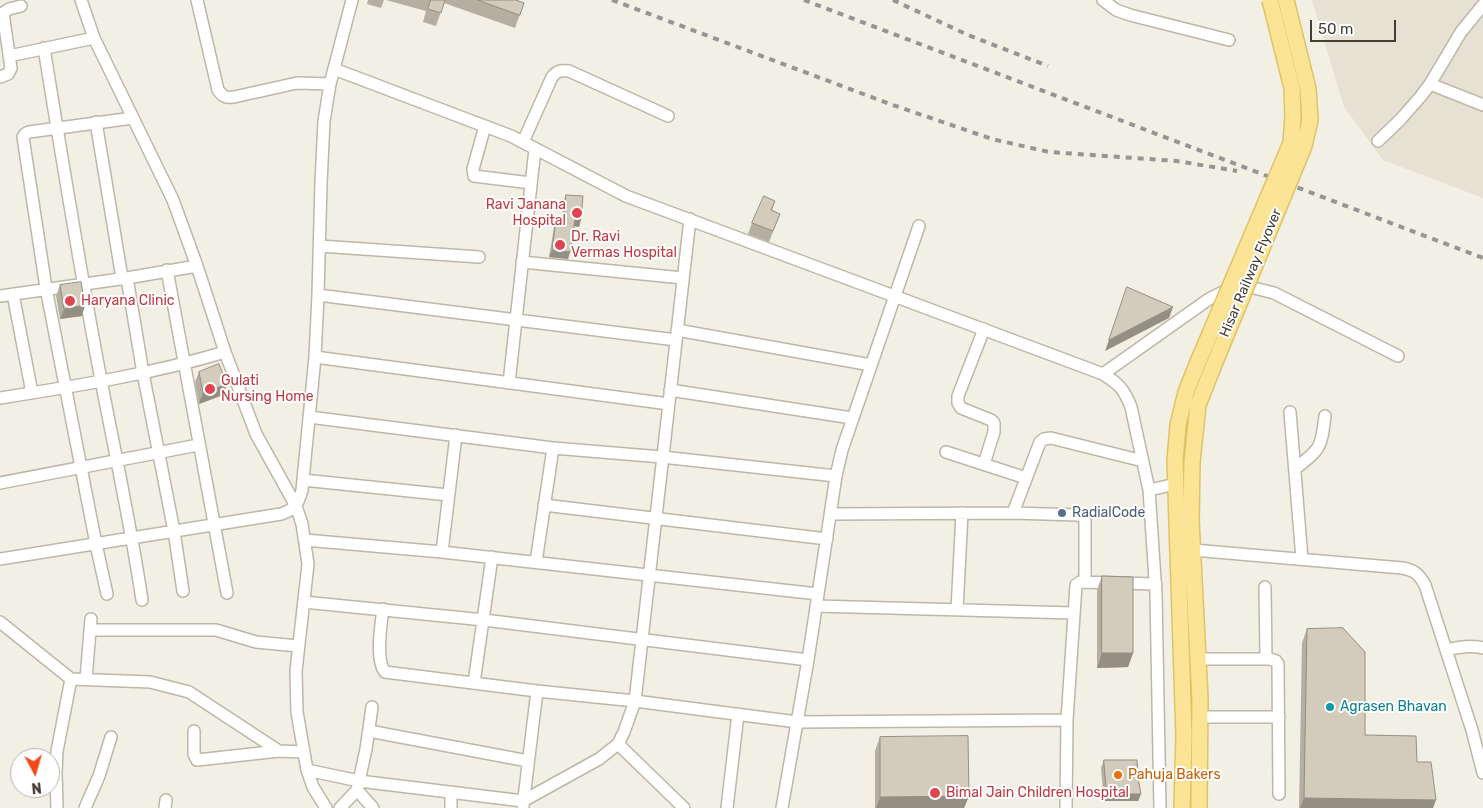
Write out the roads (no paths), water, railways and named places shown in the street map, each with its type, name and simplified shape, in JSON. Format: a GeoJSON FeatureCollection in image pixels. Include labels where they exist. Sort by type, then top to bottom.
{"type":"FeatureCollection","features":[{"type":"Feature","properties":{"kind":"main road","name":"Hisar Railway Flyover"},"geometry":{"type":"LineString","coordinates":[[1199,808],[1200,717],[1193,550],[1192,462],[1198,405],[1206,365],[1291,143],[1293,117],[1292,88],[1270,0]]}},
{"type":"Feature","properties":{"kind":"main road","name":"Hisar Railway Flyover"},"geometry":{"type":"LineString","coordinates":[[1182,808],[1184,736],[1175,461],[1178,424],[1186,392],[1206,365],[1304,146],[1310,120],[1308,89],[1286,0]]}},
{"type":"Feature","properties":{"kind":"street"},"geometry":{"type":"LineString","coordinates":[[81,0],[94,38],[172,200],[256,434],[296,506],[302,524],[308,564],[298,646],[295,692],[296,712],[307,770],[313,787],[326,808]]}},
{"type":"Feature","properties":{"kind":"street"},"geometry":{"type":"LineString","coordinates":[[197,0],[218,90],[222,96],[234,98],[297,82],[330,84]]}},
{"type":"Feature","properties":{"kind":"street"},"geometry":{"type":"LineString","coordinates":[[0,559],[281,514],[290,511],[296,506],[302,490],[315,357],[324,121],[330,84],[352,0]]}},
{"type":"Feature","properties":{"kind":"street"},"geometry":{"type":"LineString","coordinates":[[1103,0],[1116,10],[1130,15],[1229,40]]}},
{"type":"Feature","properties":{"kind":"street"},"geometry":{"type":"LineString","coordinates":[[1378,140],[1400,120],[1430,84],[1461,32],[1478,19],[1483,5]]}},
{"type":"Feature","properties":{"kind":"street"},"geometry":{"type":"LineString","coordinates":[[0,76],[5,76],[10,72],[3,13],[9,9],[21,6]]}},
{"type":"Feature","properties":{"kind":"street"},"geometry":{"type":"LineString","coordinates":[[9,56],[94,38]]}},
{"type":"Feature","properties":{"kind":"street"},"geometry":{"type":"LineString","coordinates":[[44,48],[83,284],[133,538],[142,600]]}},
{"type":"Feature","properties":{"kind":"street"},"geometry":{"type":"LineString","coordinates":[[334,69],[523,142],[626,196],[1103,374],[1122,387],[1131,407],[1150,490],[1156,584],[1160,808]]}},
{"type":"Feature","properties":{"kind":"street"},"geometry":{"type":"LineString","coordinates":[[523,142],[552,77],[562,70],[569,71],[668,116]]}},
{"type":"Feature","properties":{"kind":"street"},"geometry":{"type":"LineString","coordinates":[[1430,84],[1483,105]]}},
{"type":"Feature","properties":{"kind":"street"},"geometry":{"type":"LineString","coordinates":[[107,594],[46,288],[23,137],[29,132],[57,127],[133,118]]}},
{"type":"Feature","properties":{"kind":"street"},"geometry":{"type":"LineString","coordinates":[[96,122],[124,278],[174,531],[183,591]]}},
{"type":"Feature","properties":{"kind":"street"},"geometry":{"type":"LineString","coordinates":[[485,126],[473,169],[474,176],[531,183]]}},
{"type":"Feature","properties":{"kind":"street"},"geometry":{"type":"LineString","coordinates":[[509,382],[535,148]]}},
{"type":"Feature","properties":{"kind":"street"},"geometry":{"type":"LineString","coordinates":[[307,770],[358,786],[451,792],[523,804],[599,759],[618,744],[635,701],[690,220]]}},
{"type":"Feature","properties":{"kind":"street"},"geometry":{"type":"LineString","coordinates":[[782,808],[808,660],[836,476],[842,450],[919,226]]}},
{"type":"Feature","properties":{"kind":"street"},"geometry":{"type":"LineString","coordinates":[[320,246],[479,257]]}},
{"type":"Feature","properties":{"kind":"street"},"geometry":{"type":"LineString","coordinates":[[522,262],[683,278]]}},
{"type":"Feature","properties":{"kind":"street"},"geometry":{"type":"LineString","coordinates":[[0,296],[197,266]]}},
{"type":"Feature","properties":{"kind":"street"},"geometry":{"type":"LineString","coordinates":[[167,270],[227,593]]}},
{"type":"Feature","properties":{"kind":"street"},"geometry":{"type":"LineString","coordinates":[[1103,374],[1209,300],[1225,290],[1238,288],[1250,288],[1274,293],[1398,356]]}},
{"type":"Feature","properties":{"kind":"street"},"geometry":{"type":"LineString","coordinates":[[13,294],[32,393]]}},
{"type":"Feature","properties":{"kind":"street"},"geometry":{"type":"LineString","coordinates":[[318,295],[515,320],[676,335],[871,365]]}},
{"type":"Feature","properties":{"kind":"street"},"geometry":{"type":"LineString","coordinates":[[984,329],[958,396],[960,408],[991,420],[994,423],[994,432],[984,464]]}},
{"type":"Feature","properties":{"kind":"street"},"geometry":{"type":"LineString","coordinates":[[0,398],[66,388],[143,373],[225,352]]}},
{"type":"Feature","properties":{"kind":"street"},"geometry":{"type":"LineString","coordinates":[[315,357],[669,404]]}},
{"type":"Feature","properties":{"kind":"street"},"geometry":{"type":"LineString","coordinates":[[670,390],[852,418]]}},
{"type":"Feature","properties":{"kind":"street"},"geometry":{"type":"LineString","coordinates":[[1290,412],[1302,559]]}},
{"type":"Feature","properties":{"kind":"street"},"geometry":{"type":"LineString","coordinates":[[1295,469],[1316,452],[1322,442],[1325,416]]}},
{"type":"Feature","properties":{"kind":"street"},"geometry":{"type":"LineString","coordinates":[[309,417],[553,448],[662,457],[836,476]]}},
{"type":"Feature","properties":{"kind":"street"},"geometry":{"type":"LineString","coordinates":[[442,552],[456,435]]}},
{"type":"Feature","properties":{"kind":"street"},"geometry":{"type":"LineString","coordinates":[[1013,513],[1040,442],[1047,438],[1143,461]]}},
{"type":"Feature","properties":{"kind":"street"},"geometry":{"type":"LineString","coordinates":[[0,483],[198,445]]}},
{"type":"Feature","properties":{"kind":"street"},"geometry":{"type":"LineString","coordinates":[[536,562],[553,448]]}},
{"type":"Feature","properties":{"kind":"street"},"geometry":{"type":"LineString","coordinates":[[946,452],[1026,478]]}},
{"type":"Feature","properties":{"kind":"street"},"geometry":{"type":"LineString","coordinates":[[303,480],[448,494]]}},
{"type":"Feature","properties":{"kind":"street"},"geometry":{"type":"LineString","coordinates":[[1150,490],[1176,484]]}},
{"type":"Feature","properties":{"kind":"street"},"geometry":{"type":"LineString","coordinates":[[544,505],[827,539]]}},
{"type":"Feature","properties":{"kind":"street"},"geometry":{"type":"LineString","coordinates":[[957,610],[962,513]]}},
{"type":"Feature","properties":{"kind":"street"},"geometry":{"type":"LineString","coordinates":[[830,514],[1013,513],[1083,516],[1086,525],[1085,582]]}},
{"type":"Feature","properties":{"kind":"street"},"geometry":{"type":"LineString","coordinates":[[305,540],[492,557],[818,594]]}},
{"type":"Feature","properties":{"kind":"street"},"geometry":{"type":"LineString","coordinates":[[1193,550],[1402,568],[1412,570],[1420,575],[1425,585],[1481,755],[1483,773]]}},
{"type":"Feature","properties":{"kind":"street"},"geometry":{"type":"LineString","coordinates":[[474,683],[492,557]]}},
{"type":"Feature","properties":{"kind":"street"},"geometry":{"type":"LineString","coordinates":[[1066,808],[1067,720],[1076,585],[1078,582],[1156,584]]}},
{"type":"Feature","properties":{"kind":"street"},"geometry":{"type":"LineString","coordinates":[[1265,587],[1266,658]]}},
{"type":"Feature","properties":{"kind":"street"},"geometry":{"type":"LineString","coordinates":[[304,602],[484,620],[808,660]]}},
{"type":"Feature","properties":{"kind":"street"},"geometry":{"type":"LineString","coordinates":[[816,606],[1074,613]]}},
{"type":"Feature","properties":{"kind":"street"},"geometry":{"type":"LineString","coordinates":[[383,609],[380,660],[385,672],[797,722],[1067,720]]}},
{"type":"Feature","properties":{"kind":"street"},"geometry":{"type":"LineString","coordinates":[[0,622],[70,679],[150,682],[189,692],[279,751]]}},
{"type":"Feature","properties":{"kind":"street"},"geometry":{"type":"LineString","coordinates":[[86,679],[91,625],[216,630],[256,642],[298,646]]}},
{"type":"Feature","properties":{"kind":"street"},"geometry":{"type":"LineString","coordinates":[[1446,650],[1463,646],[1483,648]]}},
{"type":"Feature","properties":{"kind":"street"},"geometry":{"type":"LineString","coordinates":[[1198,659],[1266,658],[1276,661],[1278,664],[1279,794]]}},
{"type":"Feature","properties":{"kind":"street"},"geometry":{"type":"LineString","coordinates":[[57,808],[57,751],[70,679]]}},
{"type":"Feature","properties":{"kind":"street"},"geometry":{"type":"LineString","coordinates":[[523,804],[537,691]]}},
{"type":"Feature","properties":{"kind":"street"},"geometry":{"type":"LineString","coordinates":[[340,808],[358,786],[372,707]]}},
{"type":"Feature","properties":{"kind":"street"},"geometry":{"type":"LineString","coordinates":[[727,808],[738,714]]}},
{"type":"Feature","properties":{"kind":"street"},"geometry":{"type":"LineString","coordinates":[[1200,717],[1279,717]]}},
{"type":"Feature","properties":{"kind":"street"},"geometry":{"type":"LineString","coordinates":[[369,731],[528,760]]}},
{"type":"Feature","properties":{"kind":"street"},"geometry":{"type":"LineString","coordinates":[[194,732],[194,754],[197,760],[279,751],[304,752]]}},
{"type":"Feature","properties":{"kind":"street"},"geometry":{"type":"LineString","coordinates":[[85,808],[99,776],[111,737]]}},
{"type":"Feature","properties":{"kind":"street"},"geometry":{"type":"LineString","coordinates":[[618,744],[684,808]]}},
{"type":"Feature","properties":{"kind":"street"},"geometry":{"type":"LineString","coordinates":[[358,786],[373,808]]}},
{"type":"Feature","properties":{"kind":"street"},"geometry":{"type":"LineString","coordinates":[[451,792],[451,808]]}},
{"type":"Feature","properties":{"kind":"railway"},"geometry":{"type":"LineString","coordinates":[[612,0],[890,104],[992,139],[1049,152],[1177,161],[1237,171]]}},
{"type":"Feature","properties":{"kind":"railway"},"geometry":{"type":"LineString","coordinates":[[804,0],[1483,258]]}},
{"type":"Feature","properties":{"kind":"railway"},"geometry":{"type":"LineString","coordinates":[[893,0],[968,35],[1048,66]]}},
{"type":"Feature","properties":{"kind":"place","name":"Ravi Janana Hospital"},"geometry":{"type":"Point","coordinates":[577,213]}},
{"type":"Feature","properties":{"kind":"place","name":"Dr. Ravi Vermas Hospital"},"geometry":{"type":"Point","coordinates":[560,245]}},
{"type":"Feature","properties":{"kind":"place","name":"Haryana Clinic"},"geometry":{"type":"Point","coordinates":[70,301]}},
{"type":"Feature","properties":{"kind":"place","name":"Gulati Nursing Home"},"geometry":{"type":"Point","coordinates":[210,389]}},
{"type":"Feature","properties":{"kind":"place","name":"RadialCode"},"geometry":{"type":"Point","coordinates":[1062,513]}},
{"type":"Feature","properties":{"kind":"place","name":"Agrasen Bhavan"},"geometry":{"type":"Point","coordinates":[1330,707]}},
{"type":"Feature","properties":{"kind":"place","name":"Pahuja Bakers"},"geometry":{"type":"Point","coordinates":[1118,775]}},
{"type":"Feature","properties":{"kind":"place","name":"Bimal Jain Children Hospital"},"geometry":{"type":"Point","coordinates":[935,793]}}]}
